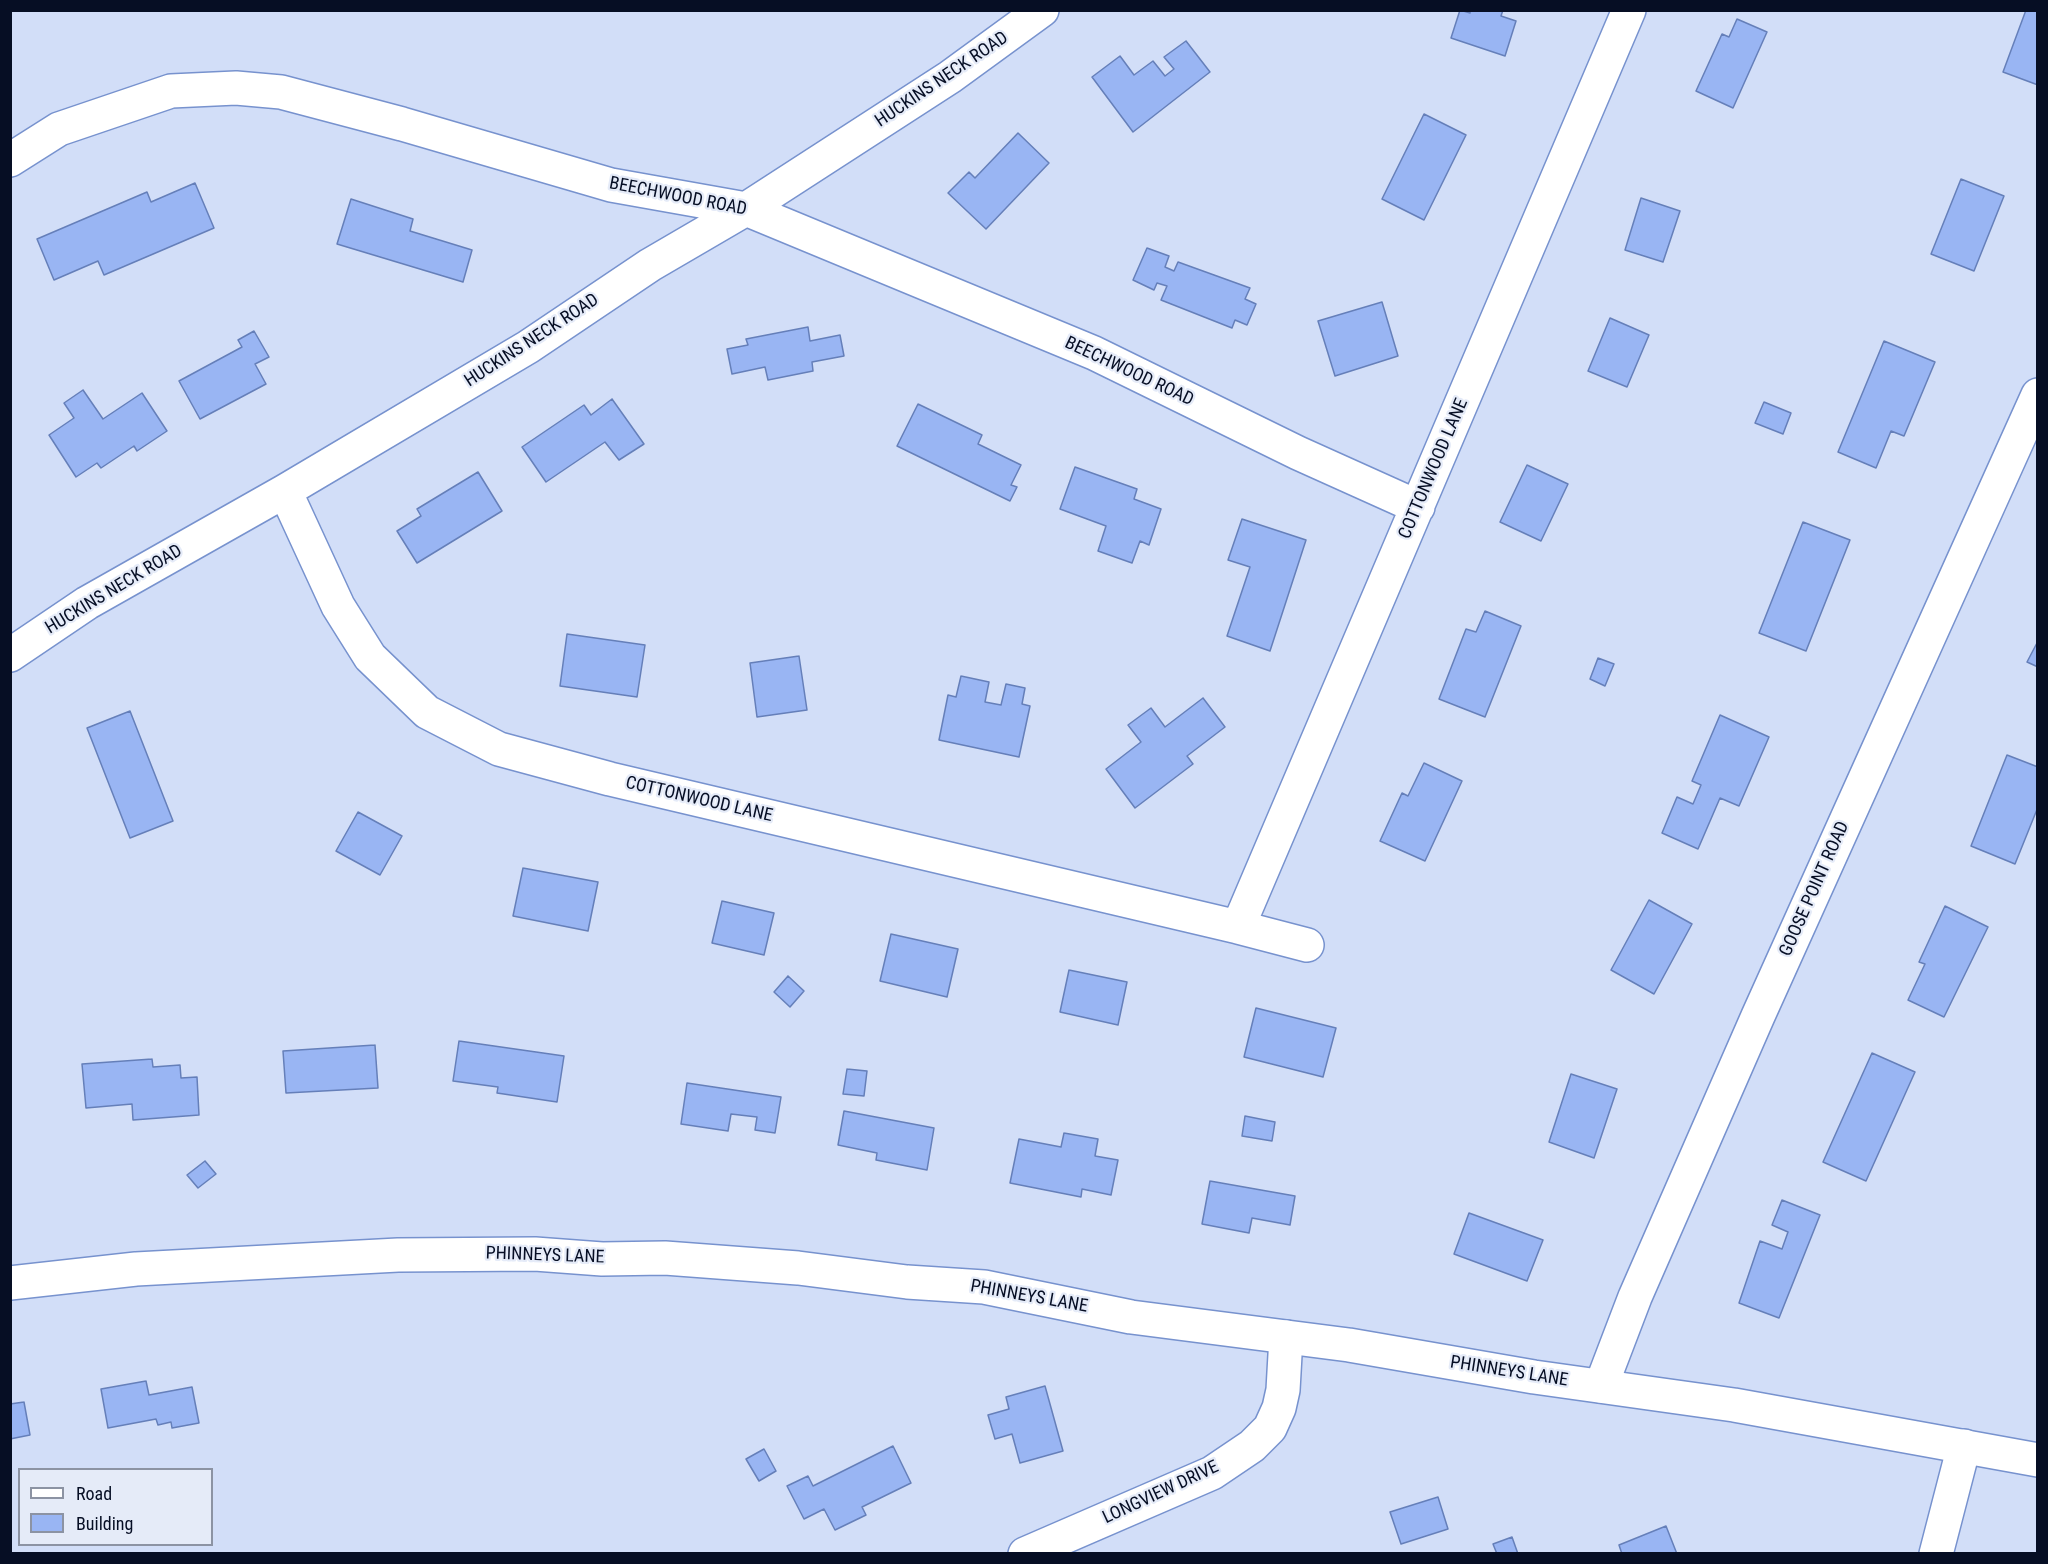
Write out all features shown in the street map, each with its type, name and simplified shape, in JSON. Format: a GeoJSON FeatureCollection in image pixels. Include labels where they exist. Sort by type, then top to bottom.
{"type":"FeatureCollection","features":[{"type":"Feature","properties":{"kind":"street","name":"HUCKINS NECK ROAD"},"geometry":{"type":"LineString","coordinates":[[10,655],[87,603],[285,491],[528,347],[650,265],[746,208],[950,77],[1042,10]]}},
{"type":"Feature","properties":{"kind":"street","name":"COTTONWOOD LANE"},"geometry":{"type":"LineString","coordinates":[[1238,927],[1629,10]]}},
{"type":"Feature","properties":{"kind":"street","name":"BEECHWOOD ROAD"},"geometry":{"type":"LineString","coordinates":[[10,160],[59,129],[171,91],[236,88],[281,93],[611,185],[746,208],[1094,353],[1298,453],[1418,507]]}},
{"type":"Feature","properties":{"kind":"street","name":"GOOSE POINT ROAD"},"geometry":{"type":"LineString","coordinates":[[1601,1386],[1635,1297],[1758,1016],[2037,395]]}},
{"type":"Feature","properties":{"kind":"street","name":"COTTONWOOD LANE"},"geometry":{"type":"LineString","coordinates":[[285,491],[338,606],[370,657],[428,712],[499,749],[610,779],[1307,945]]}},
{"type":"Feature","properties":{"kind":"street","name":"PHINNEYS LANE"},"geometry":{"type":"LineString","coordinates":[[10,1283],[136,1269],[386,1256],[524,1254],[665,1258],[798,1268],[907,1282],[984,1287],[1131,1317],[1286,1337],[1734,1406],[2037,1460]]}},
{"type":"Feature","properties":{"kind":"street","name":"LONGVIEW DRIVE"},"geometry":{"type":"LineString","coordinates":[[1025,1554],[1212,1473],[1252,1446],[1270,1428],[1279,1408],[1283,1390],[1286,1337]]}},
{"type":"Feature","properties":{"kind":"street"},"geometry":{"type":"LineString","coordinates":[[1936,1554],[1964,1446]]}},
{"type":"Feature","properties":{"kind":"building"},"geometry":{"type":"Polygon","coordinates":[[[1460,10],[1470,13],[1470,10],[1503,10],[1501,16],[1516,21],[1505,56],[1451,38],[1460,10]]]}},
{"type":"Feature","properties":{"kind":"building"},"geometry":{"type":"Polygon","coordinates":[[[2026,10],[2038,10],[2038,85],[2003,72],[2026,10]]]}},
{"type":"Feature","properties":{"kind":"building"},"geometry":{"type":"Polygon","coordinates":[[[1737,19],[1767,32],[1733,108],[1696,91],[1722,34],[1729,37],[1737,19]]]}},
{"type":"Feature","properties":{"kind":"building"},"geometry":{"type":"Polygon","coordinates":[[[1186,41],[1210,72],[1133,132],[1092,77],[1120,56],[1134,75],[1153,61],[1165,76],[1174,69],[1164,57],[1186,41]]]}},
{"type":"Feature","properties":{"kind":"building"},"geometry":{"type":"Polygon","coordinates":[[[1424,114],[1466,135],[1424,220],[1382,199],[1424,114]]]}},
{"type":"Feature","properties":{"kind":"building"},"geometry":{"type":"Polygon","coordinates":[[[1018,133],[1049,163],[986,229],[948,193],[969,172],[975,178],[1018,133]]]}},
{"type":"Feature","properties":{"kind":"building"},"geometry":{"type":"Polygon","coordinates":[[[1961,179],[2004,196],[1974,271],[1931,254],[1961,179]]]}},
{"type":"Feature","properties":{"kind":"building"},"geometry":{"type":"Polygon","coordinates":[[[195,183],[214,228],[104,275],[98,261],[54,280],[37,239],[147,192],[151,202],[195,183]]]}},
{"type":"Feature","properties":{"kind":"building"},"geometry":{"type":"Polygon","coordinates":[[[1641,198],[1680,211],[1663,262],[1625,250],[1641,198]]]}},
{"type":"Feature","properties":{"kind":"building"},"geometry":{"type":"Polygon","coordinates":[[[351,199],[413,219],[410,231],[472,250],[463,282],[337,244],[351,199]]]}},
{"type":"Feature","properties":{"kind":"building"},"geometry":{"type":"Polygon","coordinates":[[[1147,248],[1169,256],[1165,267],[1174,271],[1178,262],[1250,288],[1245,299],[1256,304],[1247,325],[1235,320],[1232,328],[1161,300],[1167,286],[1157,283],[1154,290],[1133,280],[1147,248]]]}},
{"type":"Feature","properties":{"kind":"building"},"geometry":{"type":"Polygon","coordinates":[[[1382,302],[1398,356],[1335,376],[1318,321],[1382,302]]]}},
{"type":"Feature","properties":{"kind":"building"},"geometry":{"type":"Polygon","coordinates":[[[1610,318],[1649,335],[1627,387],[1588,371],[1610,318]]]}},
{"type":"Feature","properties":{"kind":"building"},"geometry":{"type":"Polygon","coordinates":[[[808,327],[810,341],[840,335],[844,356],[812,362],[813,371],[768,380],[765,367],[732,374],[727,349],[748,345],[746,339],[808,327]]]}},
{"type":"Feature","properties":{"kind":"building"},"geometry":{"type":"Polygon","coordinates":[[[254,331],[269,357],[255,364],[266,384],[200,419],[179,381],[242,347],[238,340],[254,331]]]}},
{"type":"Feature","properties":{"kind":"building"},"geometry":{"type":"Polygon","coordinates":[[[1884,341],[1935,362],[1904,436],[1891,431],[1876,468],[1838,452],[1884,341]]]}},
{"type":"Feature","properties":{"kind":"building"},"geometry":{"type":"Polygon","coordinates":[[[83,390],[103,419],[142,393],[167,431],[137,451],[134,446],[101,468],[97,463],[76,477],[49,435],[74,418],[64,403],[83,390]]]}},
{"type":"Feature","properties":{"kind":"building"},"geometry":{"type":"Polygon","coordinates":[[[612,399],[644,444],[619,460],[605,442],[546,482],[522,447],[584,405],[591,415],[612,399]]]}},
{"type":"Feature","properties":{"kind":"building"},"geometry":{"type":"Polygon","coordinates":[[[1764,402],[1791,413],[1783,434],[1755,423],[1764,402]]]}},
{"type":"Feature","properties":{"kind":"building"},"geometry":{"type":"Polygon","coordinates":[[[918,404],[982,435],[978,444],[1021,465],[1011,485],[1017,487],[1010,501],[897,446],[918,404]]]}},
{"type":"Feature","properties":{"kind":"building"},"geometry":{"type":"Polygon","coordinates":[[[1527,465],[1568,484],[1541,541],[1500,522],[1527,465]]]}},
{"type":"Feature","properties":{"kind":"building"},"geometry":{"type":"Polygon","coordinates":[[[1075,467],[1137,489],[1134,499],[1161,509],[1149,545],[1140,541],[1132,563],[1098,551],[1106,526],[1060,509],[1075,467]]]}},
{"type":"Feature","properties":{"kind":"building"},"geometry":{"type":"Polygon","coordinates":[[[478,472],[502,511],[417,563],[397,531],[421,516],[417,509],[478,472]]]}},
{"type":"Feature","properties":{"kind":"building"},"geometry":{"type":"Polygon","coordinates":[[[1242,519],[1306,540],[1270,651],[1227,636],[1250,567],[1228,560],[1242,519]]]}},
{"type":"Feature","properties":{"kind":"building"},"geometry":{"type":"Polygon","coordinates":[[[1803,522],[1850,540],[1806,651],[1759,633],[1803,522]]]}},
{"type":"Feature","properties":{"kind":"building"},"geometry":{"type":"Polygon","coordinates":[[[1485,611],[1521,626],[1485,717],[1439,699],[1466,629],[1476,632],[1485,611]]]}},
{"type":"Feature","properties":{"kind":"building"},"geometry":{"type":"Polygon","coordinates":[[[567,634],[645,645],[637,697],[560,686],[567,634]]]}},
{"type":"Feature","properties":{"kind":"building"},"geometry":{"type":"Polygon","coordinates":[[[2038,641],[2038,667],[2027,662],[2038,641]]]}},
{"type":"Feature","properties":{"kind":"building"},"geometry":{"type":"Polygon","coordinates":[[[799,656],[807,710],[757,717],[750,663],[799,656]]]}},
{"type":"Feature","properties":{"kind":"building"},"geometry":{"type":"Polygon","coordinates":[[[1598,658],[1614,664],[1605,686],[1590,679],[1598,658]]]}},
{"type":"Feature","properties":{"kind":"building"},"geometry":{"type":"Polygon","coordinates":[[[961,676],[989,682],[985,702],[1001,705],[1006,684],[1025,688],[1022,704],[1030,706],[1019,757],[939,740],[948,695],[956,697],[961,676]]]}},
{"type":"Feature","properties":{"kind":"building"},"geometry":{"type":"Polygon","coordinates":[[[1203,698],[1225,727],[1187,756],[1193,764],[1135,808],[1106,769],[1141,742],[1128,725],[1151,708],[1165,727],[1203,698]]]}},
{"type":"Feature","properties":{"kind":"building"},"geometry":{"type":"Polygon","coordinates":[[[130,711],[173,821],[130,838],[87,728],[130,711]]]}},
{"type":"Feature","properties":{"kind":"building"},"geometry":{"type":"Polygon","coordinates":[[[1720,715],[1769,737],[1739,806],[1720,798],[1698,849],[1662,833],[1677,797],[1693,804],[1701,785],[1692,781],[1720,715]]]}},
{"type":"Feature","properties":{"kind":"building"},"geometry":{"type":"Polygon","coordinates":[[[2007,755],[2038,767],[2038,807],[2015,864],[1971,846],[2007,755]]]}},
{"type":"Feature","properties":{"kind":"building"},"geometry":{"type":"Polygon","coordinates":[[[1424,763],[1462,781],[1425,861],[1380,841],[1402,793],[1408,796],[1424,763]]]}},
{"type":"Feature","properties":{"kind":"building"},"geometry":{"type":"Polygon","coordinates":[[[358,812],[402,836],[380,875],[336,851],[358,812]]]}},
{"type":"Feature","properties":{"kind":"building"},"geometry":{"type":"Polygon","coordinates":[[[523,868],[598,882],[588,931],[513,916],[523,868]]]}},
{"type":"Feature","properties":{"kind":"building"},"geometry":{"type":"Polygon","coordinates":[[[1649,900],[1692,924],[1654,994],[1611,970],[1649,900]]]}},
{"type":"Feature","properties":{"kind":"building"},"geometry":{"type":"Polygon","coordinates":[[[722,901],[774,913],[764,955],[712,943],[722,901]]]}},
{"type":"Feature","properties":{"kind":"building"},"geometry":{"type":"Polygon","coordinates":[[[1945,906],[1988,927],[1944,1017],[1908,1000],[1925,964],[1919,962],[1945,906]]]}},
{"type":"Feature","properties":{"kind":"building"},"geometry":{"type":"Polygon","coordinates":[[[891,934],[958,949],[947,997],[880,981],[891,934]]]}},
{"type":"Feature","properties":{"kind":"building"},"geometry":{"type":"Polygon","coordinates":[[[1069,970],[1127,982],[1118,1025],[1060,1012],[1069,970]]]}},
{"type":"Feature","properties":{"kind":"building"},"geometry":{"type":"Polygon","coordinates":[[[788,976],[804,991],[790,1007],[774,992],[788,976]]]}},
{"type":"Feature","properties":{"kind":"building"},"geometry":{"type":"Polygon","coordinates":[[[1256,1008],[1336,1028],[1323,1077],[1244,1057],[1256,1008]]]}},
{"type":"Feature","properties":{"kind":"building"},"geometry":{"type":"Polygon","coordinates":[[[459,1041],[564,1056],[557,1102],[497,1093],[498,1087],[453,1081],[459,1041]]]}},
{"type":"Feature","properties":{"kind":"building"},"geometry":{"type":"Polygon","coordinates":[[[375,1045],[378,1088],[286,1093],[283,1051],[375,1045]]]}},
{"type":"Feature","properties":{"kind":"building"},"geometry":{"type":"Polygon","coordinates":[[[1872,1053],[1915,1072],[1866,1181],[1823,1162],[1872,1053]]]}},
{"type":"Feature","properties":{"kind":"building"},"geometry":{"type":"Polygon","coordinates":[[[152,1059],[153,1067],[180,1065],[181,1078],[197,1077],[199,1115],[133,1120],[132,1104],[86,1108],[82,1064],[152,1059]]]}},
{"type":"Feature","properties":{"kind":"building"},"geometry":{"type":"Polygon","coordinates":[[[847,1069],[867,1071],[864,1096],[843,1094],[847,1069]]]}},
{"type":"Feature","properties":{"kind":"building"},"geometry":{"type":"Polygon","coordinates":[[[1571,1074],[1617,1089],[1594,1158],[1549,1142],[1571,1074]]]}},
{"type":"Feature","properties":{"kind":"building"},"geometry":{"type":"Polygon","coordinates":[[[687,1083],[781,1097],[775,1133],[755,1130],[757,1117],[731,1114],[728,1131],[681,1124],[687,1083]]]}},
{"type":"Feature","properties":{"kind":"building"},"geometry":{"type":"Polygon","coordinates":[[[844,1111],[934,1128],[927,1170],[876,1160],[877,1153],[838,1145],[844,1111]]]}},
{"type":"Feature","properties":{"kind":"building"},"geometry":{"type":"Polygon","coordinates":[[[1245,1116],[1275,1122],[1272,1141],[1242,1136],[1245,1116]]]}},
{"type":"Feature","properties":{"kind":"building"},"geometry":{"type":"Polygon","coordinates":[[[1064,1133],[1098,1139],[1095,1156],[1118,1160],[1111,1195],[1082,1189],[1081,1197],[1010,1183],[1019,1139],[1061,1147],[1064,1133]]]}},
{"type":"Feature","properties":{"kind":"building"},"geometry":{"type":"Polygon","coordinates":[[[205,1161],[216,1174],[198,1188],[187,1175],[205,1161]]]}},
{"type":"Feature","properties":{"kind":"building"},"geometry":{"type":"Polygon","coordinates":[[[1210,1181],[1295,1196],[1290,1225],[1252,1218],[1249,1233],[1202,1224],[1210,1181]]]}},
{"type":"Feature","properties":{"kind":"building"},"geometry":{"type":"Polygon","coordinates":[[[1782,1200],[1820,1215],[1779,1318],[1739,1303],[1760,1241],[1782,1249],[1788,1232],[1772,1225],[1782,1200]]]}},
{"type":"Feature","properties":{"kind":"building"},"geometry":{"type":"Polygon","coordinates":[[[1469,1213],[1543,1240],[1527,1281],[1454,1254],[1469,1213]]]}},
{"type":"Feature","properties":{"kind":"building"},"geometry":{"type":"Polygon","coordinates":[[[146,1381],[149,1395],[192,1387],[199,1423],[172,1428],[171,1422],[158,1425],[156,1419],[108,1428],[101,1389],[146,1381]]]}},
{"type":"Feature","properties":{"kind":"building"},"geometry":{"type":"Polygon","coordinates":[[[1045,1386],[1063,1451],[1020,1463],[1012,1434],[995,1439],[988,1415],[1009,1409],[1006,1397],[1045,1386]]]}},
{"type":"Feature","properties":{"kind":"building"},"geometry":{"type":"Polygon","coordinates":[[[24,1402],[30,1435],[10,1439],[10,1404],[24,1402]]]}},
{"type":"Feature","properties":{"kind":"building"},"geometry":{"type":"Polygon","coordinates":[[[893,1446],[911,1483],[862,1507],[866,1515],[835,1530],[824,1509],[804,1519],[787,1486],[808,1476],[813,1486],[893,1446]]]}},
{"type":"Feature","properties":{"kind":"building"},"geometry":{"type":"Polygon","coordinates":[[[764,1449],[776,1471],[759,1481],[746,1459],[764,1449]]]}},
{"type":"Feature","properties":{"kind":"building"},"geometry":{"type":"Polygon","coordinates":[[[1438,1497],[1448,1529],[1401,1544],[1390,1512],[1438,1497]]]}},
{"type":"Feature","properties":{"kind":"building"},"geometry":{"type":"Polygon","coordinates":[[[1666,1526],[1677,1554],[1622,1554],[1619,1545],[1666,1526]]]}},
{"type":"Feature","properties":{"kind":"building"},"geometry":{"type":"Polygon","coordinates":[[[1512,1537],[1518,1554],[1497,1554],[1493,1544],[1512,1537]]]}}]}
